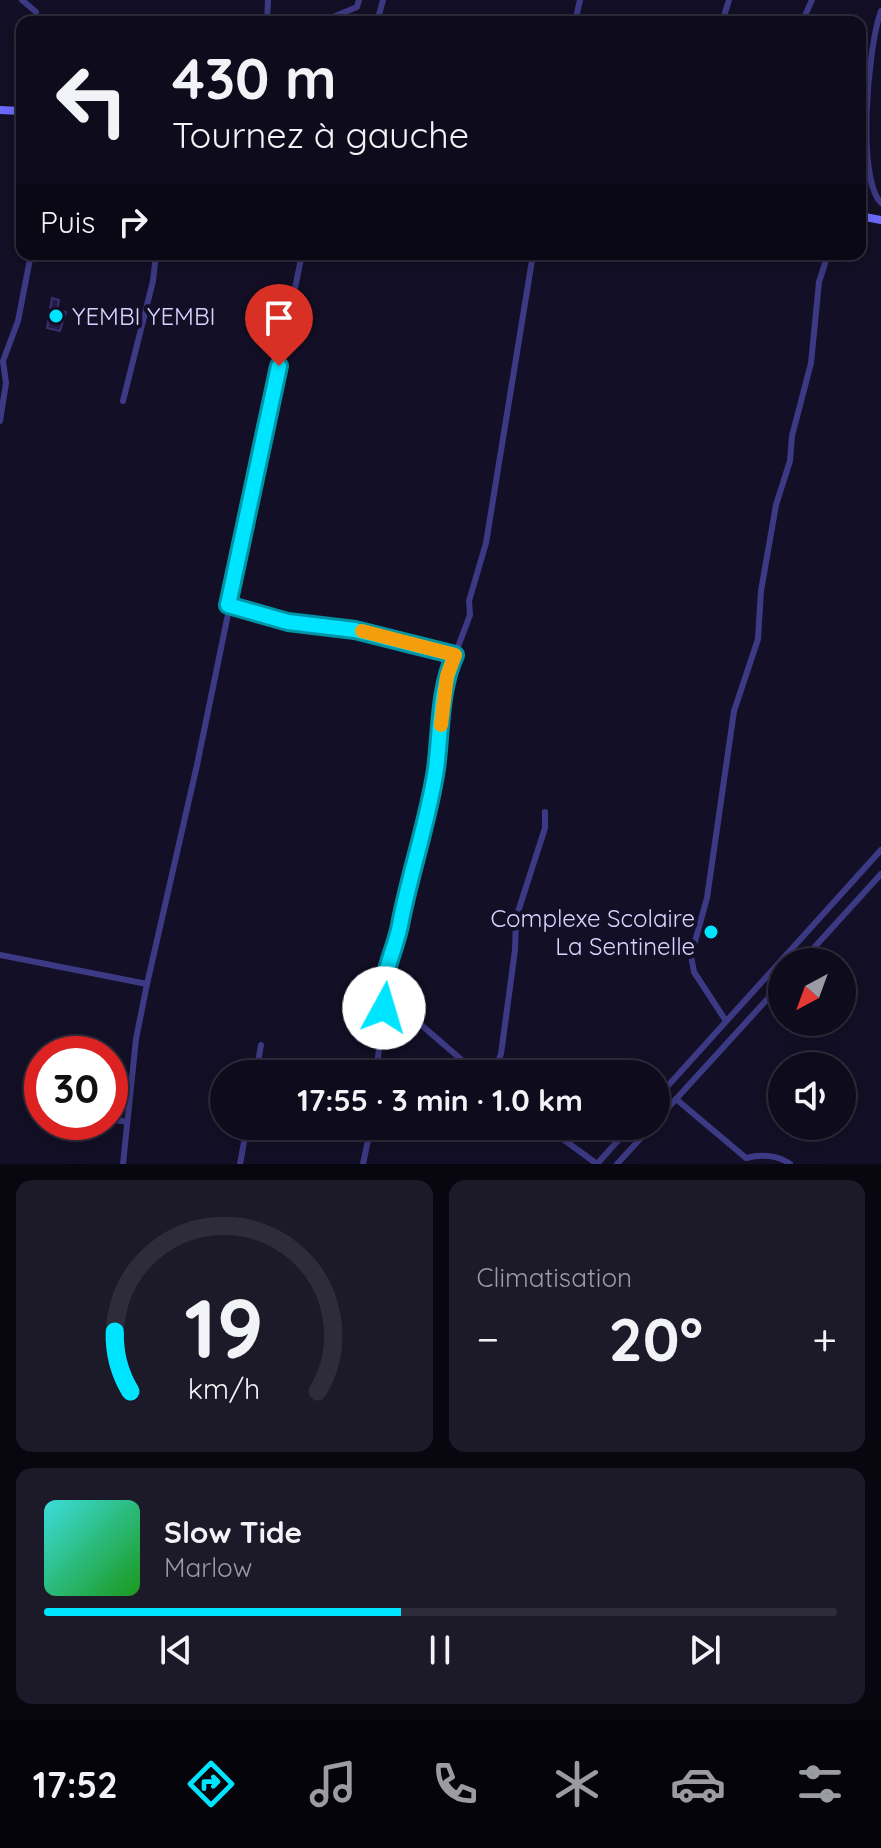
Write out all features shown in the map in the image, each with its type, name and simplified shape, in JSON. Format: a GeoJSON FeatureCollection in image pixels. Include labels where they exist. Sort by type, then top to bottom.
{"type":"FeatureCollection","features":[{"type":"Feature","properties":{"kind":"street"},"geometry":{"type":"LineString","coordinates":[[22,0],[36,12]]}},
{"type":"Feature","properties":{"kind":"street"},"geometry":{"type":"LineString","coordinates":[[335,16],[357,7],[359,0]]}},
{"type":"Feature","properties":{"kind":"street"},"geometry":{"type":"LineString","coordinates":[[881,11],[866,115],[868,176],[881,203]]}},
{"type":"Feature","properties":{"kind":"street"},"geometry":{"type":"LineString","coordinates":[[0,421],[6,383],[2,360],[18,321],[30,260]]}},
{"type":"Feature","properties":{"kind":"street"},"geometry":{"type":"LineString","coordinates":[[123,401],[153,281],[155,260]]}},
{"type":"Feature","properties":{"kind":"street"},"geometry":{"type":"LineString","coordinates":[[128,1113],[136,1039],[147,984],[197,765],[301,260]]}},
{"type":"Feature","properties":{"kind":"street"},"geometry":{"type":"LineString","coordinates":[[378,1060],[384,1008],[382,986],[395,950],[421,847],[436,769],[447,676],[470,615],[469,601],[486,543],[532,260]]}},
{"type":"Feature","properties":{"kind":"street"},"geometry":{"type":"LineString","coordinates":[[726,1021],[694,972],[691,956],[707,898],[734,711],[758,639],[761,591],[776,505],[790,461],[792,436],[811,363],[819,282],[826,260]]}},
{"type":"Feature","properties":{"kind":"street"},"geometry":{"type":"LineString","coordinates":[[228,605],[288,622],[355,630],[455,655]]}},
{"type":"Feature","properties":{"kind":"street"},"geometry":{"type":"LineString","coordinates":[[499,1060],[515,950],[516,918],[545,828],[545,812]]}},
{"type":"Feature","properties":{"kind":"street"},"geometry":{"type":"LineString","coordinates":[[670,1083],[881,850]]}},
{"type":"Feature","properties":{"kind":"street"},"geometry":{"type":"LineString","coordinates":[[814,948],[881,874]]}},
{"type":"Feature","properties":{"kind":"street"},"geometry":{"type":"LineString","coordinates":[[0,955],[147,984]]}},
{"type":"Feature","properties":{"kind":"street"},"geometry":{"type":"LineString","coordinates":[[670,1106],[768,998]]}},
{"type":"Feature","properties":{"kind":"street"},"geometry":{"type":"LineString","coordinates":[[384,1008],[412,1017],[462,1060]]}},
{"type":"Feature","properties":{"kind":"street"},"geometry":{"type":"LineString","coordinates":[[258,1060],[261,1045]]}},
{"type":"Feature","properties":{"kind":"street"},"geometry":{"type":"LineString","coordinates":[[676,1099],[746,1158],[757,1154],[783,1158],[790,1164]]}},
{"type":"Feature","properties":{"kind":"street"},"geometry":{"type":"LineString","coordinates":[[123,1164],[125,1140]]}},
{"type":"Feature","properties":{"kind":"street"},"geometry":{"type":"LineString","coordinates":[[240,1164],[244,1140]]}},
{"type":"Feature","properties":{"kind":"street"},"geometry":{"type":"LineString","coordinates":[[363,1164],[368,1140]]}},
{"type":"Feature","properties":{"kind":"street"},"geometry":{"type":"LineString","coordinates":[[564,1140],[597,1164],[618,1140]]}},
{"type":"Feature","properties":{"kind":"street"},"geometry":{"type":"LineString","coordinates":[[617,1164],[639,1140]]}},
{"type":"Feature","properties":{"kind":"street"},"geometry":{"type":"LineString","coordinates":[[624,1156],[634,1164]]}},
{"type":"Feature","properties":{"kind":"building","name":"YEMBI YEMBI"},"geometry":{"type":"Polygon","coordinates":[[[52,298],[59,300],[57,310],[66,312],[60,331],[47,328],[52,298]]]}},
{"type":"Feature","properties":{"kind":"slow traffic"},"geometry":{"type":"LineString","coordinates":[[362,631],[455,655],[447,676],[441,725]]}},
{"type":"Feature","properties":{"kind":"place","name":"YEMBI YEMBI"},"geometry":{"type":"Point","coordinates":[56,316]}},
{"type":"Feature","properties":{"kind":"place","name":"Complexe Scolaire La Sentinelle"},"geometry":{"type":"Point","coordinates":[711,932]}},
{"type":"Feature","properties":{"kind":"route"},"geometry":{"type":"LineString","coordinates":[[279,366],[228,605],[288,622],[355,630],[455,655],[447,676],[436,769],[421,847],[395,950],[382,986],[384,1008]]}}]}
